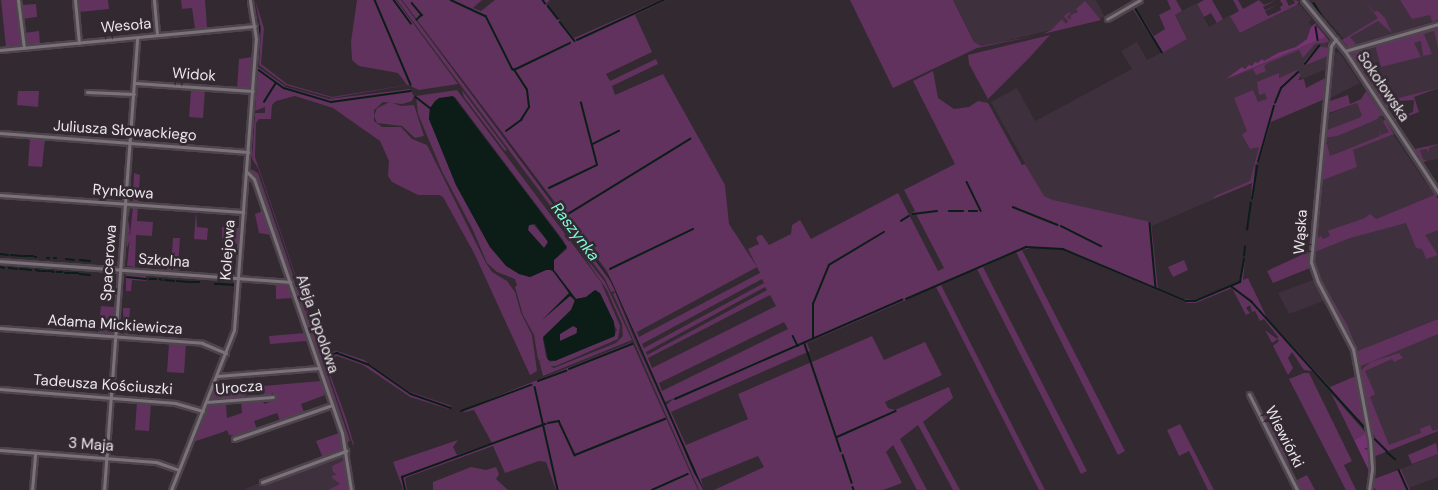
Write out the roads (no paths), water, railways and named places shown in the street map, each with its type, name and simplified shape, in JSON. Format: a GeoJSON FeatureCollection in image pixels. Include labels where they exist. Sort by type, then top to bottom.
{"type":"FeatureCollection","features":[{"type":"Feature","properties":{"kind":"street"},"geometry":{"type":"LineString","coordinates":[[18,0],[24,48]]}},
{"type":"Feature","properties":{"kind":"street"},"geometry":{"type":"LineString","coordinates":[[75,0],[79,43]]}},
{"type":"Feature","properties":{"kind":"street"},"geometry":{"type":"LineString","coordinates":[[154,0],[157,35]]}},
{"type":"Feature","properties":{"kind":"street","name":"Kolejowa"},"geometry":{"type":"LineString","coordinates":[[171,490],[234,330],[253,91],[255,26],[250,0]]}},
{"type":"Feature","properties":{"kind":"street"},"geometry":{"type":"LineString","coordinates":[[1107,19],[1140,0]]}},
{"type":"Feature","properties":{"kind":"street","name":"Sokołowska"},"geometry":{"type":"LineString","coordinates":[[1303,0],[1345,51],[1438,192]]}},
{"type":"Feature","properties":{"kind":"street"},"geometry":{"type":"LineString","coordinates":[[1345,51],[1438,24]]}},
{"type":"Feature","properties":{"kind":"street","name":"Wesoła"},"geometry":{"type":"LineString","coordinates":[[0,50],[255,26]]}},
{"type":"Feature","properties":{"kind":"street","name":"Spacerowa"},"geometry":{"type":"LineString","coordinates":[[104,490],[137,38]]}},
{"type":"Feature","properties":{"kind":"street","name":"Wąska"},"geometry":{"type":"LineString","coordinates":[[1336,39],[1331,46],[1311,262],[1318,282],[1353,349],[1372,455],[1369,490]]}},
{"type":"Feature","properties":{"kind":"street","name":"Widok"},"geometry":{"type":"LineString","coordinates":[[134,83],[253,91]]}},
{"type":"Feature","properties":{"kind":"street"},"geometry":{"type":"LineString","coordinates":[[87,92],[134,94]]}},
{"type":"Feature","properties":{"kind":"street","name":"Juliusza Słowackiego"},"geometry":{"type":"LineString","coordinates":[[0,133],[248,152]]}},
{"type":"Feature","properties":{"kind":"street","name":"Aleja Topolowa"},"geometry":{"type":"LineString","coordinates":[[247,172],[254,179],[332,405],[346,451],[351,490]]}},
{"type":"Feature","properties":{"kind":"street","name":"Rynkowa"},"geometry":{"type":"LineString","coordinates":[[0,195],[243,212]]}},
{"type":"Feature","properties":{"kind":"street","name":"Szkolna"},"geometry":{"type":"LineString","coordinates":[[0,261],[290,282]]}},
{"type":"Feature","properties":{"kind":"street","name":"Adama Mickiewicza"},"geometry":{"type":"LineString","coordinates":[[0,328],[204,344],[226,353]]}},
{"type":"Feature","properties":{"kind":"street"},"geometry":{"type":"LineString","coordinates":[[217,376],[319,368]]}},
{"type":"Feature","properties":{"kind":"street","name":"Tadeusza Kościuszki"},"geometry":{"type":"LineString","coordinates":[[0,389],[182,403],[203,411]]}},
{"type":"Feature","properties":{"kind":"street","name":"Wiewiórki"},"geometry":{"type":"LineString","coordinates":[[1250,394],[1297,490]]}},
{"type":"Feature","properties":{"kind":"street","name":"Urocza"},"geometry":{"type":"LineString","coordinates":[[206,402],[273,397]]}},
{"type":"Feature","properties":{"kind":"street"},"geometry":{"type":"LineString","coordinates":[[234,440],[332,405]]}},
{"type":"Feature","properties":{"kind":"street","name":"3 Maja"},"geometry":{"type":"LineString","coordinates":[[0,450],[158,462],[179,470]]}},
{"type":"Feature","properties":{"kind":"street"},"geometry":{"type":"LineString","coordinates":[[262,482],[346,451]]}},
{"type":"Feature","properties":{"kind":"street"},"geometry":{"type":"LineString","coordinates":[[32,490],[35,453]]}},
{"type":"Feature","properties":{"kind":"water","name":"Raszynka"},"geometry":{"type":"Polygon","coordinates":[[[401,0],[611,280],[704,490],[694,473],[611,281],[401,0]]]}},
{"type":"Feature","properties":{"kind":"water"},"geometry":{"type":"Polygon","coordinates":[[[453,96],[567,247],[554,260],[554,270],[576,299],[586,297],[595,290],[600,293],[614,322],[615,336],[555,361],[548,360],[543,337],[571,310],[575,300],[570,296],[542,320],[569,293],[552,270],[546,270],[530,277],[519,274],[506,266],[490,247],[456,185],[429,119],[430,108],[439,98],[453,96]],[[535,224],[529,225],[528,230],[544,248],[548,242],[535,224]],[[573,326],[560,334],[560,341],[577,333],[577,328],[573,326]]]}},
{"type":"Feature","properties":{"kind":"waterway"},"geometry":{"type":"LineString","coordinates":[[253,0],[256,19]]}},
{"type":"Feature","properties":{"kind":"waterway"},"geometry":{"type":"LineString","coordinates":[[375,0],[411,85]]}},
{"type":"Feature","properties":{"kind":"waterway"},"geometry":{"type":"LineString","coordinates":[[394,0],[411,23]]}},
{"type":"Feature","properties":{"kind":"waterway"},"geometry":{"type":"LineString","coordinates":[[451,0],[486,16],[513,70]]}},
{"type":"Feature","properties":{"kind":"waterway"},"geometry":{"type":"LineString","coordinates":[[577,40],[664,0]]}},
{"type":"Feature","properties":{"kind":"waterway"},"geometry":{"type":"LineString","coordinates":[[1144,0],[1134,6],[1162,52]]}},
{"type":"Feature","properties":{"kind":"waterway"},"geometry":{"type":"LineString","coordinates":[[412,3],[422,15],[417,20]]}},
{"type":"Feature","properties":{"kind":"waterway"},"geometry":{"type":"LineString","coordinates":[[1314,3],[1323,18]]}},
{"type":"Feature","properties":{"kind":"waterway"},"geometry":{"type":"LineString","coordinates":[[548,6],[558,19]]}},
{"type":"Feature","properties":{"kind":"waterway"},"geometry":{"type":"LineString","coordinates":[[560,22],[575,41]]}},
{"type":"Feature","properties":{"kind":"waterway"},"geometry":{"type":"LineString","coordinates":[[1327,23],[1331,28]]}},
{"type":"Feature","properties":{"kind":"waterway"},"geometry":{"type":"LineString","coordinates":[[258,42],[259,27]]}},
{"type":"Feature","properties":{"kind":"waterway"},"geometry":{"type":"LineString","coordinates":[[1316,27],[1318,40]]}},
{"type":"Feature","properties":{"kind":"waterway"},"geometry":{"type":"LineString","coordinates":[[1336,34],[1339,38]]}},
{"type":"Feature","properties":{"kind":"waterway"},"geometry":{"type":"LineString","coordinates":[[506,131],[521,120],[529,107],[527,90],[514,70],[570,43]]}},
{"type":"Feature","properties":{"kind":"waterway"},"geometry":{"type":"LineString","coordinates":[[1305,64],[1319,46]]}},
{"type":"Feature","properties":{"kind":"waterway"},"geometry":{"type":"LineString","coordinates":[[1356,61],[1361,70]]}},
{"type":"Feature","properties":{"kind":"waterway"},"geometry":{"type":"LineString","coordinates":[[259,70],[284,88],[331,102],[410,91]]}},
{"type":"Feature","properties":{"kind":"waterway"},"geometry":{"type":"LineString","coordinates":[[1275,103],[1281,88],[1298,72]]}},
{"type":"Feature","properties":{"kind":"waterway"},"geometry":{"type":"LineString","coordinates":[[1366,78],[1380,99]]}},
{"type":"Feature","properties":{"kind":"waterway"},"geometry":{"type":"LineString","coordinates":[[264,102],[276,83]]}},
{"type":"Feature","properties":{"kind":"waterway"},"geometry":{"type":"LineString","coordinates":[[416,97],[430,108]]}},
{"type":"Feature","properties":{"kind":"waterway"},"geometry":{"type":"LineString","coordinates":[[549,188],[597,165],[581,103]]}},
{"type":"Feature","properties":{"kind":"waterway"},"geometry":{"type":"LineString","coordinates":[[1258,162],[1274,106]]}},
{"type":"Feature","properties":{"kind":"waterway"},"geometry":{"type":"LineString","coordinates":[[1388,112],[1421,161]]}},
{"type":"Feature","properties":{"kind":"waterway"},"geometry":{"type":"LineString","coordinates":[[593,144],[619,131]]}},
{"type":"Feature","properties":{"kind":"waterway","name":"Raszynka"},"geometry":{"type":"LineString","coordinates":[[565,216],[690,139]]}},
{"type":"Feature","properties":{"kind":"waterway"},"geometry":{"type":"LineString","coordinates":[[1252,199],[1257,166]]}},
{"type":"Feature","properties":{"kind":"waterway"},"geometry":{"type":"LineString","coordinates":[[1430,175],[1438,186]]}},
{"type":"Feature","properties":{"kind":"waterway"},"geometry":{"type":"LineString","coordinates":[[967,182],[981,211]]}},
{"type":"Feature","properties":{"kind":"waterway"},"geometry":{"type":"LineString","coordinates":[[1247,230],[1251,203]]}},
{"type":"Feature","properties":{"kind":"waterway"},"geometry":{"type":"LineString","coordinates":[[1013,207],[1058,225]]}},
{"type":"Feature","properties":{"kind":"waterway"},"geometry":{"type":"LineString","coordinates":[[913,214],[937,211]]}},
{"type":"Feature","properties":{"kind":"waterway"},"geometry":{"type":"LineString","coordinates":[[949,211],[963,211]]}},
{"type":"Feature","properties":{"kind":"waterway"},"geometry":{"type":"LineString","coordinates":[[969,211],[977,211]]}},
{"type":"Feature","properties":{"kind":"waterway"},"geometry":{"type":"LineString","coordinates":[[901,221],[909,216]]}},
{"type":"Feature","properties":{"kind":"waterway"},"geometry":{"type":"LineString","coordinates":[[1150,223],[1156,288]]}},
{"type":"Feature","properties":{"kind":"waterway"},"geometry":{"type":"LineString","coordinates":[[1061,226],[1101,246]]}},
{"type":"Feature","properties":{"kind":"waterway"},"geometry":{"type":"LineString","coordinates":[[610,269],[693,229]]}},
{"type":"Feature","properties":{"kind":"waterway"},"geometry":{"type":"LineString","coordinates":[[813,338],[813,304],[829,265],[884,232]]}},
{"type":"Feature","properties":{"kind":"waterway"},"geometry":{"type":"LineString","coordinates":[[906,299],[1026,247],[1063,249],[1186,301],[1195,301],[1240,282],[1244,259]]}},
{"type":"Feature","properties":{"kind":"waterway"},"geometry":{"type":"LineString","coordinates":[[1244,256],[1245,247]]}},
{"type":"Feature","properties":{"kind":"waterway"},"geometry":{"type":"LineString","coordinates":[[1,254],[8,255]]}},
{"type":"Feature","properties":{"kind":"waterway"},"geometry":{"type":"LineString","coordinates":[[11,255],[22,256]]}},
{"type":"Feature","properties":{"kind":"waterway"},"geometry":{"type":"LineString","coordinates":[[24,256],[33,256]]}},
{"type":"Feature","properties":{"kind":"waterway"},"geometry":{"type":"LineString","coordinates":[[66,259],[74,260]]}},
{"type":"Feature","properties":{"kind":"waterway"},"geometry":{"type":"LineString","coordinates":[[80,260],[90,261]]}},
{"type":"Feature","properties":{"kind":"waterway"},"geometry":{"type":"LineString","coordinates":[[0,267],[4,268]]}},
{"type":"Feature","properties":{"kind":"waterway"},"geometry":{"type":"LineString","coordinates":[[9,268],[17,269]]}},
{"type":"Feature","properties":{"kind":"waterway"},"geometry":{"type":"LineString","coordinates":[[22,269],[31,270]]}},
{"type":"Feature","properties":{"kind":"waterway"},"geometry":{"type":"LineString","coordinates":[[36,270],[40,271]]}},
{"type":"Feature","properties":{"kind":"waterway"},"geometry":{"type":"LineString","coordinates":[[57,272],[62,272]]}},
{"type":"Feature","properties":{"kind":"waterway"},"geometry":{"type":"LineString","coordinates":[[65,273],[70,273]]}},
{"type":"Feature","properties":{"kind":"waterway"},"geometry":{"type":"LineString","coordinates":[[80,274],[90,275]]}},
{"type":"Feature","properties":{"kind":"waterway"},"geometry":{"type":"LineString","coordinates":[[127,277],[146,279]]}},
{"type":"Feature","properties":{"kind":"waterway"},"geometry":{"type":"LineString","coordinates":[[149,279],[156,279]]}},
{"type":"Feature","properties":{"kind":"waterway"},"geometry":{"type":"LineString","coordinates":[[165,280],[174,281]]}},
{"type":"Feature","properties":{"kind":"waterway"},"geometry":{"type":"LineString","coordinates":[[177,281],[188,282]]}},
{"type":"Feature","properties":{"kind":"waterway"},"geometry":{"type":"LineString","coordinates":[[190,282],[199,282]]}},
{"type":"Feature","properties":{"kind":"waterway"},"geometry":{"type":"LineString","coordinates":[[215,284],[220,284]]}},
{"type":"Feature","properties":{"kind":"waterway"},"geometry":{"type":"LineString","coordinates":[[221,284],[234,285]]}},
{"type":"Feature","properties":{"kind":"waterway"},"geometry":{"type":"LineString","coordinates":[[1231,286],[1252,302],[1364,427]]}},
{"type":"Feature","properties":{"kind":"waterway"},"geometry":{"type":"LineString","coordinates":[[294,287],[305,319]]}},
{"type":"Feature","properties":{"kind":"waterway"},"geometry":{"type":"LineString","coordinates":[[675,399],[902,300]]}},
{"type":"Feature","properties":{"kind":"waterway"},"geometry":{"type":"LineString","coordinates":[[305,320],[333,402]]}},
{"type":"Feature","properties":{"kind":"waterway"},"geometry":{"type":"LineString","coordinates":[[793,336],[798,346]]}},
{"type":"Feature","properties":{"kind":"waterway"},"geometry":{"type":"LineString","coordinates":[[569,369],[632,344]]}},
{"type":"Feature","properties":{"kind":"waterway"},"geometry":{"type":"LineString","coordinates":[[805,344],[841,451]]}},
{"type":"Feature","properties":{"kind":"waterway"},"geometry":{"type":"LineString","coordinates":[[323,357],[337,353],[368,364],[411,394],[451,408]]}},
{"type":"Feature","properties":{"kind":"waterway"},"geometry":{"type":"LineString","coordinates":[[538,381],[566,371]]}},
{"type":"Feature","properties":{"kind":"waterway"},"geometry":{"type":"LineString","coordinates":[[461,411],[531,385]]}},
{"type":"Feature","properties":{"kind":"waterway"},"geometry":{"type":"LineString","coordinates":[[535,387],[558,490]]}},
{"type":"Feature","properties":{"kind":"waterway"},"geometry":{"type":"LineString","coordinates":[[837,437],[896,411]]}},
{"type":"Feature","properties":{"kind":"waterway"},"geometry":{"type":"LineString","coordinates":[[338,416],[346,442]]}},
{"type":"Feature","properties":{"kind":"waterway"},"geometry":{"type":"LineString","coordinates":[[548,423],[559,421],[575,455],[665,419]]}},
{"type":"Feature","properties":{"kind":"waterway"},"geometry":{"type":"LineString","coordinates":[[405,490],[402,477],[545,424]]}},
{"type":"Feature","properties":{"kind":"waterway"},"geometry":{"type":"LineString","coordinates":[[1371,434],[1374,437]]}},
{"type":"Feature","properties":{"kind":"waterway"},"geometry":{"type":"LineString","coordinates":[[1375,439],[1387,451]]}},
{"type":"Feature","properties":{"kind":"waterway"},"geometry":{"type":"LineString","coordinates":[[347,444],[348,450]]}},
{"type":"Feature","properties":{"kind":"waterway"},"geometry":{"type":"LineString","coordinates":[[1387,452],[1395,459]]}},
{"type":"Feature","properties":{"kind":"waterway"},"geometry":{"type":"LineString","coordinates":[[843,455],[852,483]]}},
{"type":"Feature","properties":{"kind":"waterway"},"geometry":{"type":"LineString","coordinates":[[1399,470],[1408,490]]}},
{"type":"Feature","properties":{"kind":"waterway"},"geometry":{"type":"LineString","coordinates":[[652,490],[688,474]]}}]}
